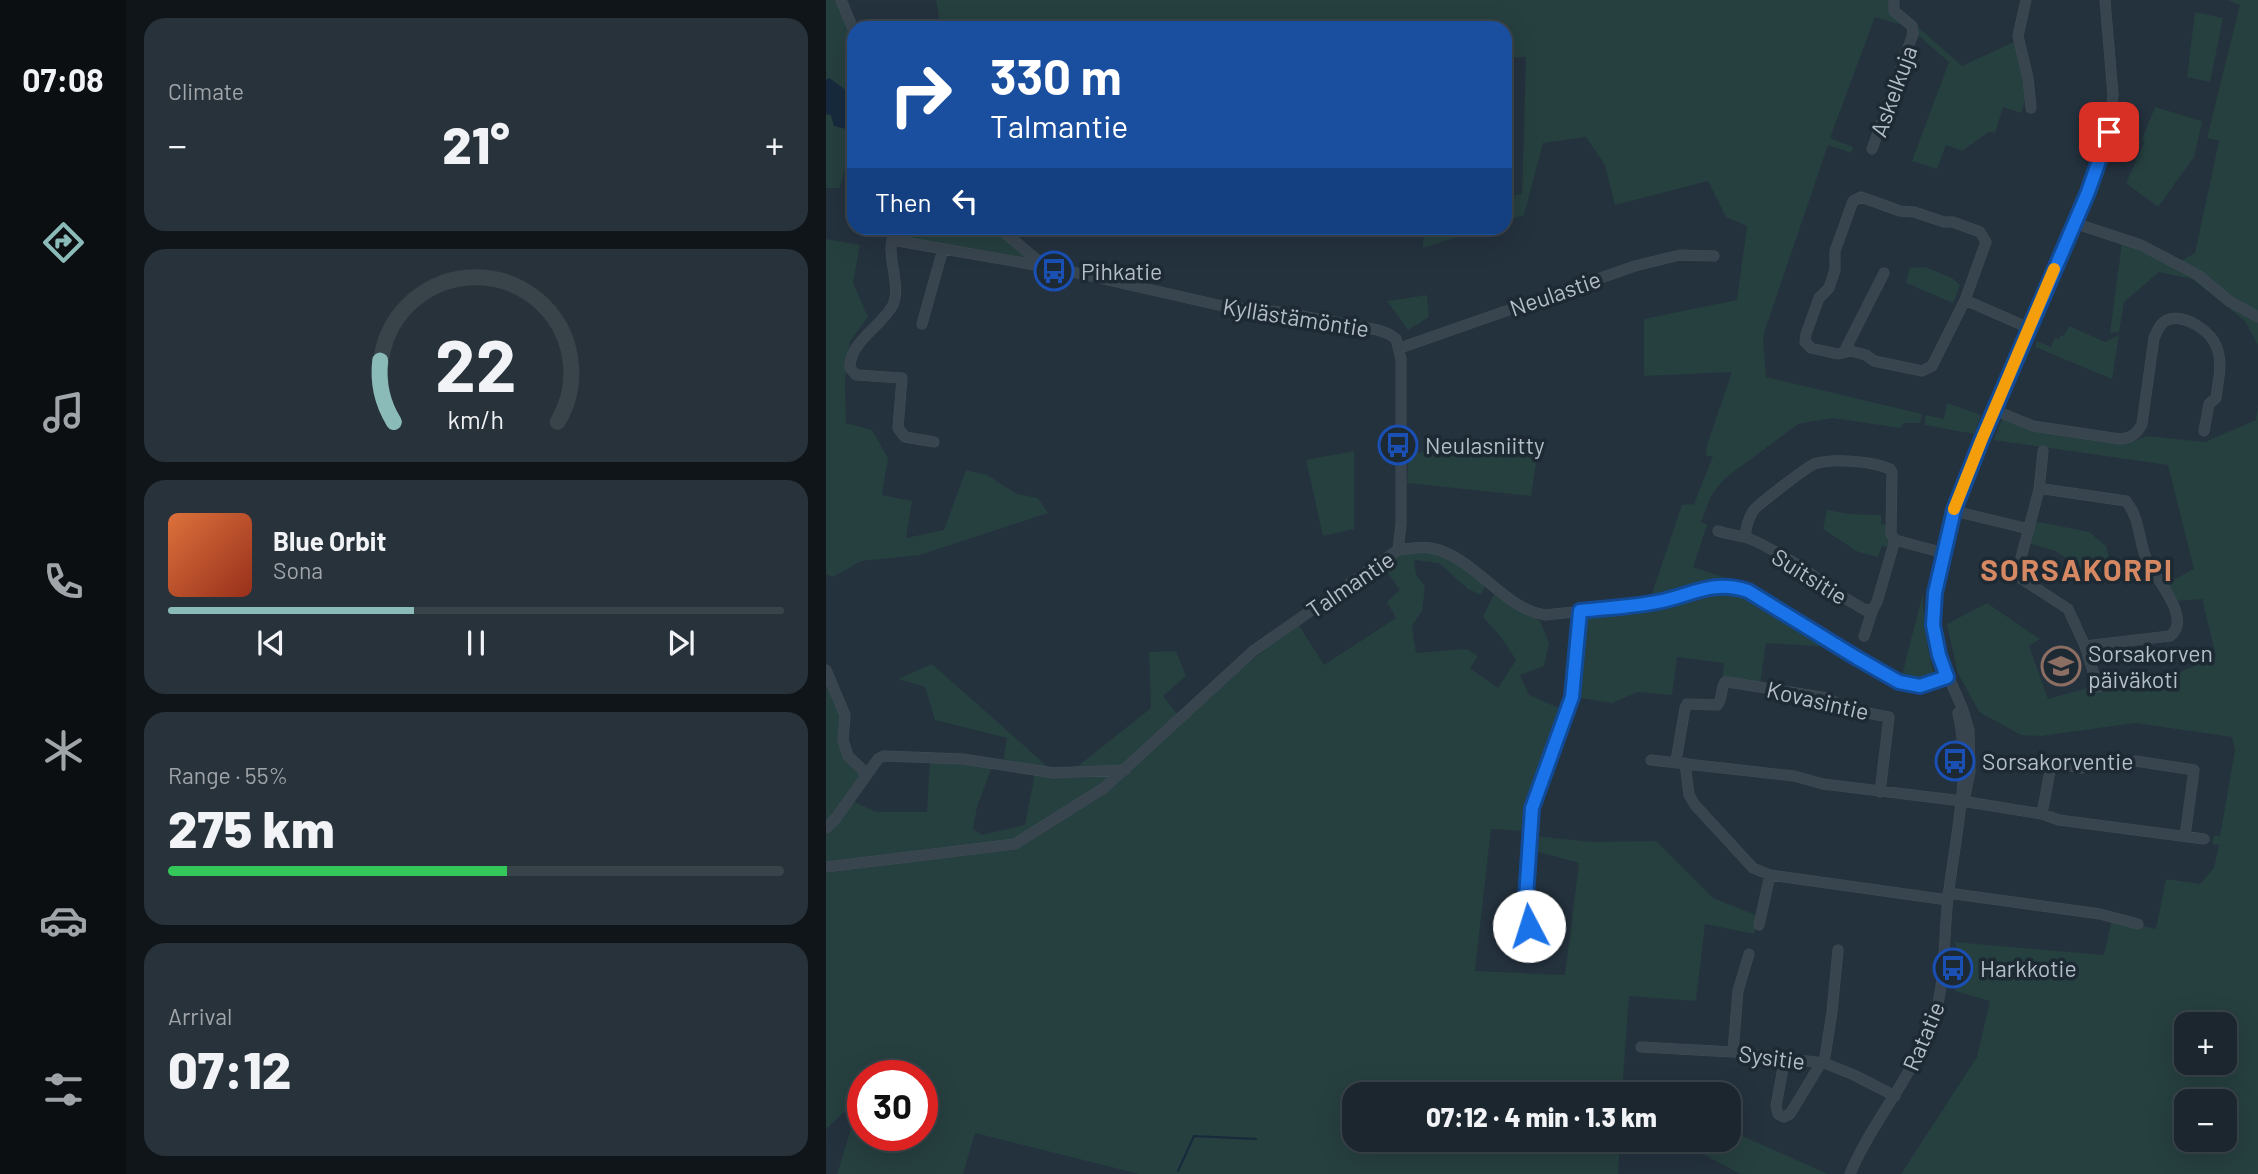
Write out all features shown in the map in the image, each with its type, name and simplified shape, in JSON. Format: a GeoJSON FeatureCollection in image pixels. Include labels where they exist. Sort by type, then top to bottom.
{"type":"FeatureCollection","features":[{"type":"Feature","properties":{"kind":"street"},"geometry":{"type":"LineString","coordinates":[[841,0],[850,21]]}},
{"type":"Feature","properties":{"kind":"street","name":"Askelkuja"},"geometry":{"type":"LineString","coordinates":[[1872,149],[1913,34],[1912,26],[1894,11],[1894,0]]}},
{"type":"Feature","properties":{"kind":"street"},"geometry":{"type":"LineString","coordinates":[[2026,0],[2018,36],[2028,78],[2031,108]]}},
{"type":"Feature","properties":{"kind":"street","name":"Ratatie"},"geometry":{"type":"LineString","coordinates":[[1850,1174],[1926,1040],[1940,1001],[1948,897],[1971,753],[1969,730],[1963,709],[1939,655],[1933,625],[1935,593],[1954,510],[2104,149],[2112,114],[2113,95],[2105,0]]}},
{"type":"Feature","properties":{"kind":"street"},"geometry":{"type":"LineString","coordinates":[[1861,197],[1900,211],[1953,222],[1980,232],[1986,242],[1965,300],[1928,370],[1874,361],[1866,355],[1844,352],[1838,354],[1811,348],[1805,342],[1819,298],[1829,288],[1835,270],[1835,251],[1856,198],[1861,197]]}},
{"type":"Feature","properties":{"kind":"street"},"geometry":{"type":"LineString","coordinates":[[2074,223],[2141,245],[2198,275],[2229,301],[2258,317]]}},
{"type":"Feature","properties":{"kind":"street"},"geometry":{"type":"LineString","coordinates":[[893,235],[895,299],[855,349],[849,361],[850,368],[856,374],[902,379],[898,428],[905,437],[934,442]]}},
{"type":"Feature","properties":{"kind":"street","name":"Kyllästämöntie"},"geometry":{"type":"LineString","coordinates":[[1007,235],[1041,263],[1227,307],[1280,312],[1367,327],[1390,334],[1400,348],[1401,524],[1398,550]]}},
{"type":"Feature","properties":{"kind":"street"},"geometry":{"type":"LineString","coordinates":[[892,240],[1035,265],[1041,263]]}},
{"type":"Feature","properties":{"kind":"street"},"geometry":{"type":"LineString","coordinates":[[922,324],[943,248]]}},
{"type":"Feature","properties":{"kind":"street","name":"Neulastie"},"geometry":{"type":"LineString","coordinates":[[1400,348],[1635,266],[1680,255],[1714,256]]}},
{"type":"Feature","properties":{"kind":"street"},"geometry":{"type":"LineString","coordinates":[[1844,352],[1884,273]]}},
{"type":"Feature","properties":{"kind":"street"},"geometry":{"type":"LineString","coordinates":[[1965,300],[2029,328]]}},
{"type":"Feature","properties":{"kind":"street"},"geometry":{"type":"LineString","coordinates":[[1994,410],[2033,426],[2120,439],[2129,438],[2137,433],[2142,424],[2154,338],[2159,327],[2168,320],[2183,320],[2194,324],[2217,345],[2221,362],[2216,398],[2209,404],[2204,431]]}},
{"type":"Feature","properties":{"kind":"street"},"geometry":{"type":"LineString","coordinates":[[2043,451],[2039,490],[2018,575],[2068,609],[2085,646],[2098,687]]}},
{"type":"Feature","properties":{"kind":"street"},"geometry":{"type":"LineString","coordinates":[[1746,537],[1745,531],[1754,510],[1812,464],[1851,462],[1889,469],[1892,472],[1891,534],[1895,540],[1944,553]]}},
{"type":"Feature","properties":{"kind":"street"},"geometry":{"type":"LineString","coordinates":[[2039,490],[2126,501],[2134,511],[2145,558],[2162,587],[2174,601],[2177,626],[2170,636],[2085,646]]}},
{"type":"Feature","properties":{"kind":"street"},"geometry":{"type":"LineString","coordinates":[[1954,510],[2029,529]]}},
{"type":"Feature","properties":{"kind":"street","name":"Suitsitie"},"geometry":{"type":"LineString","coordinates":[[1718,531],[1735,537],[1746,537],[1819,579],[1823,585],[1865,610],[1873,609],[1895,540]]}},
{"type":"Feature","properties":{"kind":"street","name":"Talmantie"},"geometry":{"type":"LineString","coordinates":[[826,867],[1015,844],[1104,788],[1253,651],[1398,550],[1421,547],[1442,551],[1474,570],[1517,604],[1538,614],[1659,602],[1695,590],[1719,586],[1735,587],[1748,591],[1899,682],[1920,686],[1947,677]]}},
{"type":"Feature","properties":{"kind":"street"},"geometry":{"type":"LineString","coordinates":[[1864,636],[1873,609]]}},
{"type":"Feature","properties":{"kind":"street"},"geometry":{"type":"LineString","coordinates":[[1529,926],[1525,912],[1532,808],[1572,697],[1580,611]]}},
{"type":"Feature","properties":{"kind":"street"},"geometry":{"type":"LineString","coordinates":[[826,670],[845,715],[843,740],[848,756],[862,769],[865,776]]}},
{"type":"Feature","properties":{"kind":"street","name":"Kovasintie"},"geometry":{"type":"LineString","coordinates":[[1681,762],[1685,708],[1691,703],[1717,705],[1725,682],[1755,686],[1828,698],[1846,709],[1889,718],[1880,792]]}},
{"type":"Feature","properties":{"kind":"street"},"geometry":{"type":"LineString","coordinates":[[826,828],[878,759],[884,756],[963,759],[1054,773],[1126,770]]}},
{"type":"Feature","properties":{"kind":"street"},"geometry":{"type":"LineString","coordinates":[[1651,760],[1794,776],[1823,784],[1962,801],[2042,814],[2059,820],[2204,839]]}},
{"type":"Feature","properties":{"kind":"street"},"geometry":{"type":"LineString","coordinates":[[2042,814],[2051,765],[2056,763],[2080,768],[2136,761],[2194,770],[2185,836]]}},
{"type":"Feature","properties":{"kind":"street"},"geometry":{"type":"LineString","coordinates":[[1681,762],[1686,785],[1695,805],[1753,868],[1770,875],[2100,914],[2138,924]]}},
{"type":"Feature","properties":{"kind":"street"},"geometry":{"type":"LineString","coordinates":[[1759,925],[1770,875]]}},
{"type":"Feature","properties":{"kind":"street"},"geometry":{"type":"LineString","coordinates":[[1784,1057],[1776,1106],[1778,1114],[1784,1117],[1790,1114],[1822,1063],[1832,1012],[1838,950]]}},
{"type":"Feature","properties":{"kind":"street"},"geometry":{"type":"LineString","coordinates":[[1733,1052],[1738,991],[1749,954]]}},
{"type":"Feature","properties":{"kind":"street","name":"Sysitie"},"geometry":{"type":"LineString","coordinates":[[1641,1047],[1733,1052],[1822,1063],[1854,1074],[1895,1096]]}},
{"type":"Feature","properties":{"kind":"green space"},"geometry":{"type":"Polygon","coordinates":[[[826,0],[836,0],[847,24],[847,93],[829,78],[826,80],[826,0]]]}},
{"type":"Feature","properties":{"kind":"green space"},"geometry":{"type":"Polygon","coordinates":[[[936,0],[1894,0],[1891,9],[1909,27],[1875,17],[1830,138],[1853,147],[1851,153],[1828,145],[1763,336],[1766,377],[1922,414],[1920,423],[1903,423],[1901,428],[1832,418],[1798,424],[1724,479],[1711,496],[1701,522],[1707,525],[1693,567],[1741,583],[1713,582],[1650,599],[1682,505],[1694,504],[1713,456],[1706,456],[1707,445],[1732,372],[1644,376],[1644,319],[1737,300],[1747,226],[1726,217],[1708,181],[1615,205],[1605,165],[1586,137],[1543,143],[1524,215],[1512,219],[1512,196],[1522,194],[1526,57],[1512,58],[1512,21],[939,21],[936,0]]]}},
{"type":"Feature","properties":{"kind":"green space"},"geometry":{"type":"Polygon","coordinates":[[[2228,0],[2258,0],[2258,315],[2179,262],[2195,253],[2219,141],[2207,138],[2240,5],[2228,0]]]}},
{"type":"Feature","properties":{"kind":"green space"},"geometry":{"type":"Polygon","coordinates":[[[2195,12],[2223,18],[2210,82],[2187,77],[2195,12]]]}},
{"type":"Feature","properties":{"kind":"green space"},"geometry":{"type":"Polygon","coordinates":[[[1918,27],[1962,66],[2016,41],[2028,93],[2021,113],[2003,107],[1995,133],[1989,132],[1962,151],[1946,145],[1937,169],[1912,161],[1949,62],[1918,35],[1918,27]]]}},
{"type":"Feature","properties":{"kind":"green space"},"geometry":{"type":"Polygon","coordinates":[[[2155,107],[2202,121],[2194,157],[2158,207],[2126,183],[2145,141],[2142,140],[2155,107]]]}},
{"type":"Feature","properties":{"kind":"green space"},"geometry":{"type":"Polygon","coordinates":[[[826,114],[831,115],[834,126],[847,129],[847,162],[840,188],[826,188],[826,114]]]}},
{"type":"Feature","properties":{"kind":"green space"},"geometry":{"type":"Polygon","coordinates":[[[895,235],[1001,235],[1031,260],[894,238],[895,235]]]}},
{"type":"Feature","properties":{"kind":"green space"},"geometry":{"type":"Polygon","coordinates":[[[1424,235],[1463,235],[1423,248],[1424,235]]]}},
{"type":"Feature","properties":{"kind":"green space"},"geometry":{"type":"Polygon","coordinates":[[[826,239],[860,245],[853,283],[868,317],[850,341],[845,381],[846,423],[872,430],[888,458],[882,495],[912,501],[906,538],[944,530],[966,470],[987,475],[1017,494],[1038,498],[1048,513],[920,555],[861,561],[833,577],[826,574],[826,239]]]}},
{"type":"Feature","properties":{"kind":"green space"},"geometry":{"type":"Polygon","coordinates":[[[2122,242],[2174,264],[2258,319],[2258,345],[2245,321],[2192,279],[2159,272],[2124,302],[2119,332],[2110,333],[2122,242]]]}},
{"type":"Feature","properties":{"kind":"green space"},"geometry":{"type":"Polygon","coordinates":[[[1925,267],[1952,278],[1960,285],[1953,303],[1906,283],[1910,268],[1925,267]]]}},
{"type":"Feature","properties":{"kind":"green space"},"geometry":{"type":"Polygon","coordinates":[[[1427,295],[1429,317],[1408,330],[1387,301],[1427,295]]]}},
{"type":"Feature","properties":{"kind":"green space"},"geometry":{"type":"Polygon","coordinates":[[[2069,326],[2105,342],[2119,335],[2112,379],[2035,347],[2037,341],[2051,347],[2055,337],[2059,339],[2060,335],[2064,336],[2069,326]]]}},
{"type":"Feature","properties":{"kind":"green space"},"geometry":{"type":"Polygon","coordinates":[[[1947,403],[1981,415],[1974,434],[1925,425],[1925,415],[1944,419],[1947,403]]]}},
{"type":"Feature","properties":{"kind":"green space"},"geometry":{"type":"Polygon","coordinates":[[[2258,405],[2258,1174],[1901,1174],[1977,1057],[1990,1001],[1955,991],[1959,965],[1955,942],[2104,955],[2112,919],[2156,929],[2166,879],[2200,884],[2214,868],[2219,845],[2212,844],[2214,836],[2220,836],[2235,750],[2232,737],[2135,723],[2041,736],[2021,735],[1979,712],[1957,671],[1947,624],[1987,603],[2040,639],[2029,646],[2048,699],[2101,684],[2172,676],[2216,656],[2202,599],[2174,601],[2162,586],[2194,569],[2168,465],[1993,440],[2003,417],[2120,442],[2132,442],[2147,436],[2205,442],[2256,420],[2258,405]]]}},
{"type":"Feature","properties":{"kind":"green space"},"geometry":{"type":"Polygon","coordinates":[[[1539,444],[1531,496],[1407,483],[1409,453],[1539,444]]]}},
{"type":"Feature","properties":{"kind":"green space"},"geometry":{"type":"Polygon","coordinates":[[[1354,451],[1354,529],[1323,536],[1306,460],[1354,451]]]}},
{"type":"Feature","properties":{"kind":"green space"},"geometry":{"type":"Polygon","coordinates":[[[1827,510],[1881,515],[1881,524],[1887,525],[1889,547],[1882,546],[1878,557],[1858,552],[1823,529],[1827,510]]]}},
{"type":"Feature","properties":{"kind":"green space"},"geometry":{"type":"Polygon","coordinates":[[[2034,521],[2089,532],[2106,546],[2110,562],[2094,579],[2056,551],[2028,543],[2034,521]]]}},
{"type":"Feature","properties":{"kind":"green space"},"geometry":{"type":"Polygon","coordinates":[[[1432,551],[1486,585],[1481,595],[1468,589],[1439,563],[1414,560],[1416,575],[1425,586],[1422,611],[1412,626],[1416,653],[1467,649],[1478,656],[1470,668],[1498,688],[1516,660],[1501,637],[1483,617],[1496,590],[1540,621],[1549,643],[1544,666],[1520,675],[1529,695],[1561,709],[1528,803],[1524,831],[1491,829],[1475,971],[1565,975],[1579,863],[1532,850],[1534,836],[1592,842],[1656,841],[1713,898],[1758,916],[1754,934],[1705,924],[1696,1001],[1629,996],[1623,1082],[1342,1082],[1342,1152],[1619,1152],[1618,1174],[1139,1174],[975,1133],[963,1174],[837,1174],[847,1142],[847,1151],[938,1151],[938,1060],[847,1060],[847,1109],[826,1129],[826,873],[946,856],[1016,850],[1105,794],[1244,666],[1298,624],[1324,665],[1396,618],[1387,602],[1400,590],[1383,566],[1399,554],[1432,551]]]}},
{"type":"Feature","properties":{"kind":"green space"},"geometry":{"type":"Polygon","coordinates":[[[1734,592],[1747,597],[1831,647],[1766,643],[1760,684],[1722,679],[1724,663],[1677,657],[1672,695],[1638,692],[1612,703],[1575,697],[1584,615],[1657,608],[1695,595],[1734,592]]]}},
{"type":"Feature","properties":{"kind":"green space"},"geometry":{"type":"Polygon","coordinates":[[[1923,593],[1926,635],[1935,676],[1923,683],[1901,679],[1923,593]]]}},
{"type":"Feature","properties":{"kind":"green space"},"geometry":{"type":"Polygon","coordinates":[[[1176,651],[1186,676],[1163,696],[1178,715],[1102,786],[1010,841],[826,863],[826,677],[843,716],[841,741],[863,776],[848,799],[876,812],[927,812],[930,760],[992,767],[977,807],[973,829],[982,835],[1025,825],[1036,768],[1003,762],[1007,738],[935,720],[925,687],[898,679],[932,664],[1048,767],[1078,766],[1151,708],[1149,652],[1176,651]]]}},
{"type":"Feature","properties":{"kind":"green space"},"geometry":{"type":"Polygon","coordinates":[[[1741,1135],[1828,1174],[1740,1174],[1699,1152],[1741,1152],[1741,1135]]]}},
{"type":"Feature","properties":{"kind":"water"},"geometry":{"type":"Polygon","coordinates":[[[829,78],[847,92],[847,129],[834,126],[831,115],[826,114],[826,80],[829,78]]]}},
{"type":"Feature","properties":{"kind":"waterway"},"geometry":{"type":"LineString","coordinates":[[1178,1171],[1194,1136],[1256,1139]]}},
{"type":"Feature","properties":{"kind":"slow traffic"},"geometry":{"type":"LineString","coordinates":[[1954,509],[2054,269]]}},
{"type":"Feature","properties":{"kind":"place","name":"Pihkatie"},"geometry":{"type":"Point","coordinates":[1054,271]}},
{"type":"Feature","properties":{"kind":"place","name":"Neulasniitty"},"geometry":{"type":"Point","coordinates":[1398,445]}},
{"type":"Feature","properties":{"kind":"place","name":"Sorsakorven päiväkoti"},"geometry":{"type":"Point","coordinates":[2061,666]}},
{"type":"Feature","properties":{"kind":"place","name":"Sorsakorventie"},"geometry":{"type":"Point","coordinates":[1955,761]}},
{"type":"Feature","properties":{"kind":"place","name":"Harkkotie"},"geometry":{"type":"Point","coordinates":[1953,968]}},
{"type":"Feature","properties":{"kind":"district","name":"SORSAKORPI"},"geometry":{"type":"Point","coordinates":[2077,569]}},
{"type":"Feature","properties":{"kind":"route"},"geometry":{"type":"LineString","coordinates":[[1529,926],[1525,912],[1532,808],[1539,782],[1572,697],[1580,611],[1659,602],[1695,590],[1719,586],[1735,587],[1748,591],[1899,682],[1920,686],[1947,677],[1933,625],[1935,593],[1959,492],[2088,192],[2109,132]]}}]}
